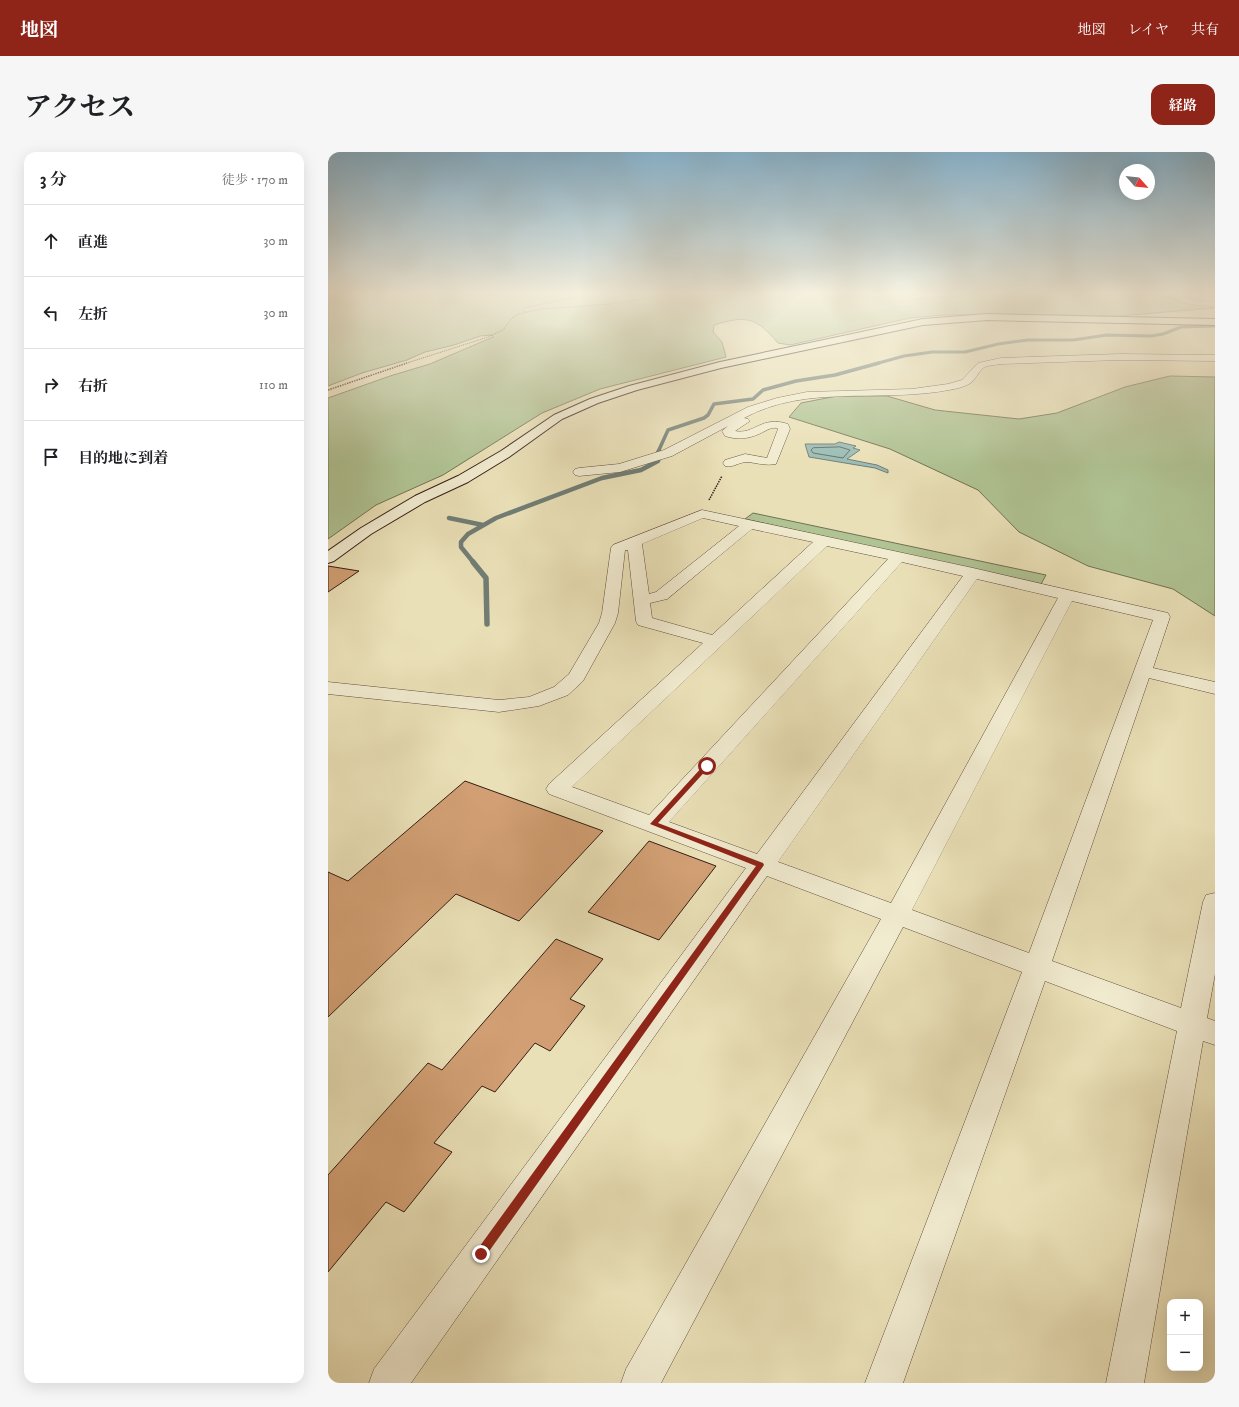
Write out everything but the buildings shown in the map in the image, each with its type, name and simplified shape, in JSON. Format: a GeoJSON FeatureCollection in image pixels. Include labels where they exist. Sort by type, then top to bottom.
{"type":"FeatureCollection","features":[{"type":"Feature","properties":{"kind":"street"},"geometry":{"type":"LineString","coordinates":[[328,558],[366,530],[420,499],[463,478],[505,454],[558,417],[594,401],[677,376],[790,351]]}},
{"type":"Feature","properties":{"kind":"street"},"geometry":{"type":"LineString","coordinates":[[579,472],[620,468],[662,455],[689,443],[761,406],[792,397],[821,394],[912,392],[949,387],[966,382],[981,366],[1001,361],[1120,357],[1215,358]]}},
{"type":"Feature","properties":{"kind":"street"},"geometry":{"type":"LineString","coordinates":[[729,463],[745,458],[765,462],[772,461],[784,429],[784,426],[775,424],[763,426],[745,436],[729,434],[728,431],[747,419],[741,415]]}},
{"type":"Feature","properties":{"kind":"street"},"geometry":{"type":"LineString","coordinates":[[328,688],[499,706],[532,702],[561,691],[576,677],[607,623],[610,613],[618,548],[702,514],[973,573],[1162,617],[1144,671],[1037,967],[884,1383]]}},
{"type":"Feature","properties":{"kind":"street"},"geometry":{"type":"LineString","coordinates":[[642,600],[661,596],[749,525]]}},
{"type":"Feature","properties":{"kind":"street"},"geometry":{"type":"LineString","coordinates":[[823,541],[557,789],[1204,1029]]}},
{"type":"Feature","properties":{"kind":"street"},"geometry":{"type":"LineString","coordinates":[[634,542],[644,621],[714,641]]}},
{"type":"Feature","properties":{"kind":"street"},"geometry":{"type":"LineString","coordinates":[[654,824],[898,557]]}},
{"type":"Feature","properties":{"kind":"street"},"geometry":{"type":"LineString","coordinates":[[388,1383],[973,573]]}},
{"type":"Feature","properties":{"kind":"street"},"geometry":{"type":"LineString","coordinates":[[640,1383],[896,916],[1067,595]]}},
{"type":"Feature","properties":{"kind":"street"},"geometry":{"type":"LineString","coordinates":[[1144,671],[1215,688]]}},
{"type":"Feature","properties":{"kind":"street"},"geometry":{"type":"LineString","coordinates":[[1124,1383],[1204,1029],[1215,902]]}},
{"type":"Feature","properties":{"kind":"path"},"geometry":{"type":"LineString","coordinates":[[328,390],[443,351]]}},
{"type":"Feature","properties":{"kind":"path"},"geometry":{"type":"LineString","coordinates":[[709,501],[729,463]]}},
{"type":"Feature","properties":{"kind":"green space"},"geometry":{"type":"Polygon","coordinates":[[[328,351],[427,351],[407,360],[362,373],[328,386],[328,351]]]}},
{"type":"Feature","properties":{"kind":"green space"},"geometry":{"type":"Polygon","coordinates":[[[459,351],[725,351],[726,357],[600,389],[542,413],[443,475],[376,505],[328,539],[328,398],[390,376],[430,364],[459,351]]]}},
{"type":"Feature","properties":{"kind":"green space"},"geometry":{"type":"Polygon","coordinates":[[[1170,376],[1215,377],[1215,616],[1173,589],[1088,566],[1019,532],[978,490],[890,449],[789,417],[801,403],[837,396],[887,396],[935,410],[1019,419],[1057,413],[1125,387],[1170,376]]]}},
{"type":"Feature","properties":{"kind":"green space"},"geometry":{"type":"Polygon","coordinates":[[[753,513],[1046,575],[1041,584],[745,519],[753,513]]]}},
{"type":"Feature","properties":{"kind":"water"},"geometry":{"type":"Polygon","coordinates":[[[839,442],[856,446],[853,448],[860,450],[847,459],[877,465],[888,470],[888,473],[875,468],[809,457],[805,444],[835,444],[839,442]]]}},
{"type":"Feature","properties":{"kind":"waterway"},"geometry":{"type":"LineString","coordinates":[[875,364],[904,356],[932,352],[967,351]]}},
{"type":"Feature","properties":{"kind":"waterway"},"geometry":{"type":"LineString","coordinates":[[658,452],[668,430],[704,418],[708,415],[714,404],[753,399],[763,390],[796,381],[835,375],[879,363]]}},
{"type":"Feature","properties":{"kind":"waterway"},"geometry":{"type":"LineString","coordinates":[[657,455],[659,451]]}},
{"type":"Feature","properties":{"kind":"waterway"},"geometry":{"type":"LineString","coordinates":[[474,563],[461,547],[461,542],[468,534],[496,518],[602,478],[641,470],[658,461],[659,458]]}},
{"type":"Feature","properties":{"kind":"waterway"},"geometry":{"type":"LineString","coordinates":[[449,518],[483,525]]}},
{"type":"Feature","properties":{"kind":"waterway"},"geometry":{"type":"LineString","coordinates":[[473,562],[486,578],[487,624]]}},
{"type":"Feature","properties":{"kind":"route"},"geometry":{"type":"LineString","coordinates":[[481,1254],[761,865],[654,824],[707,766]]}}]}
